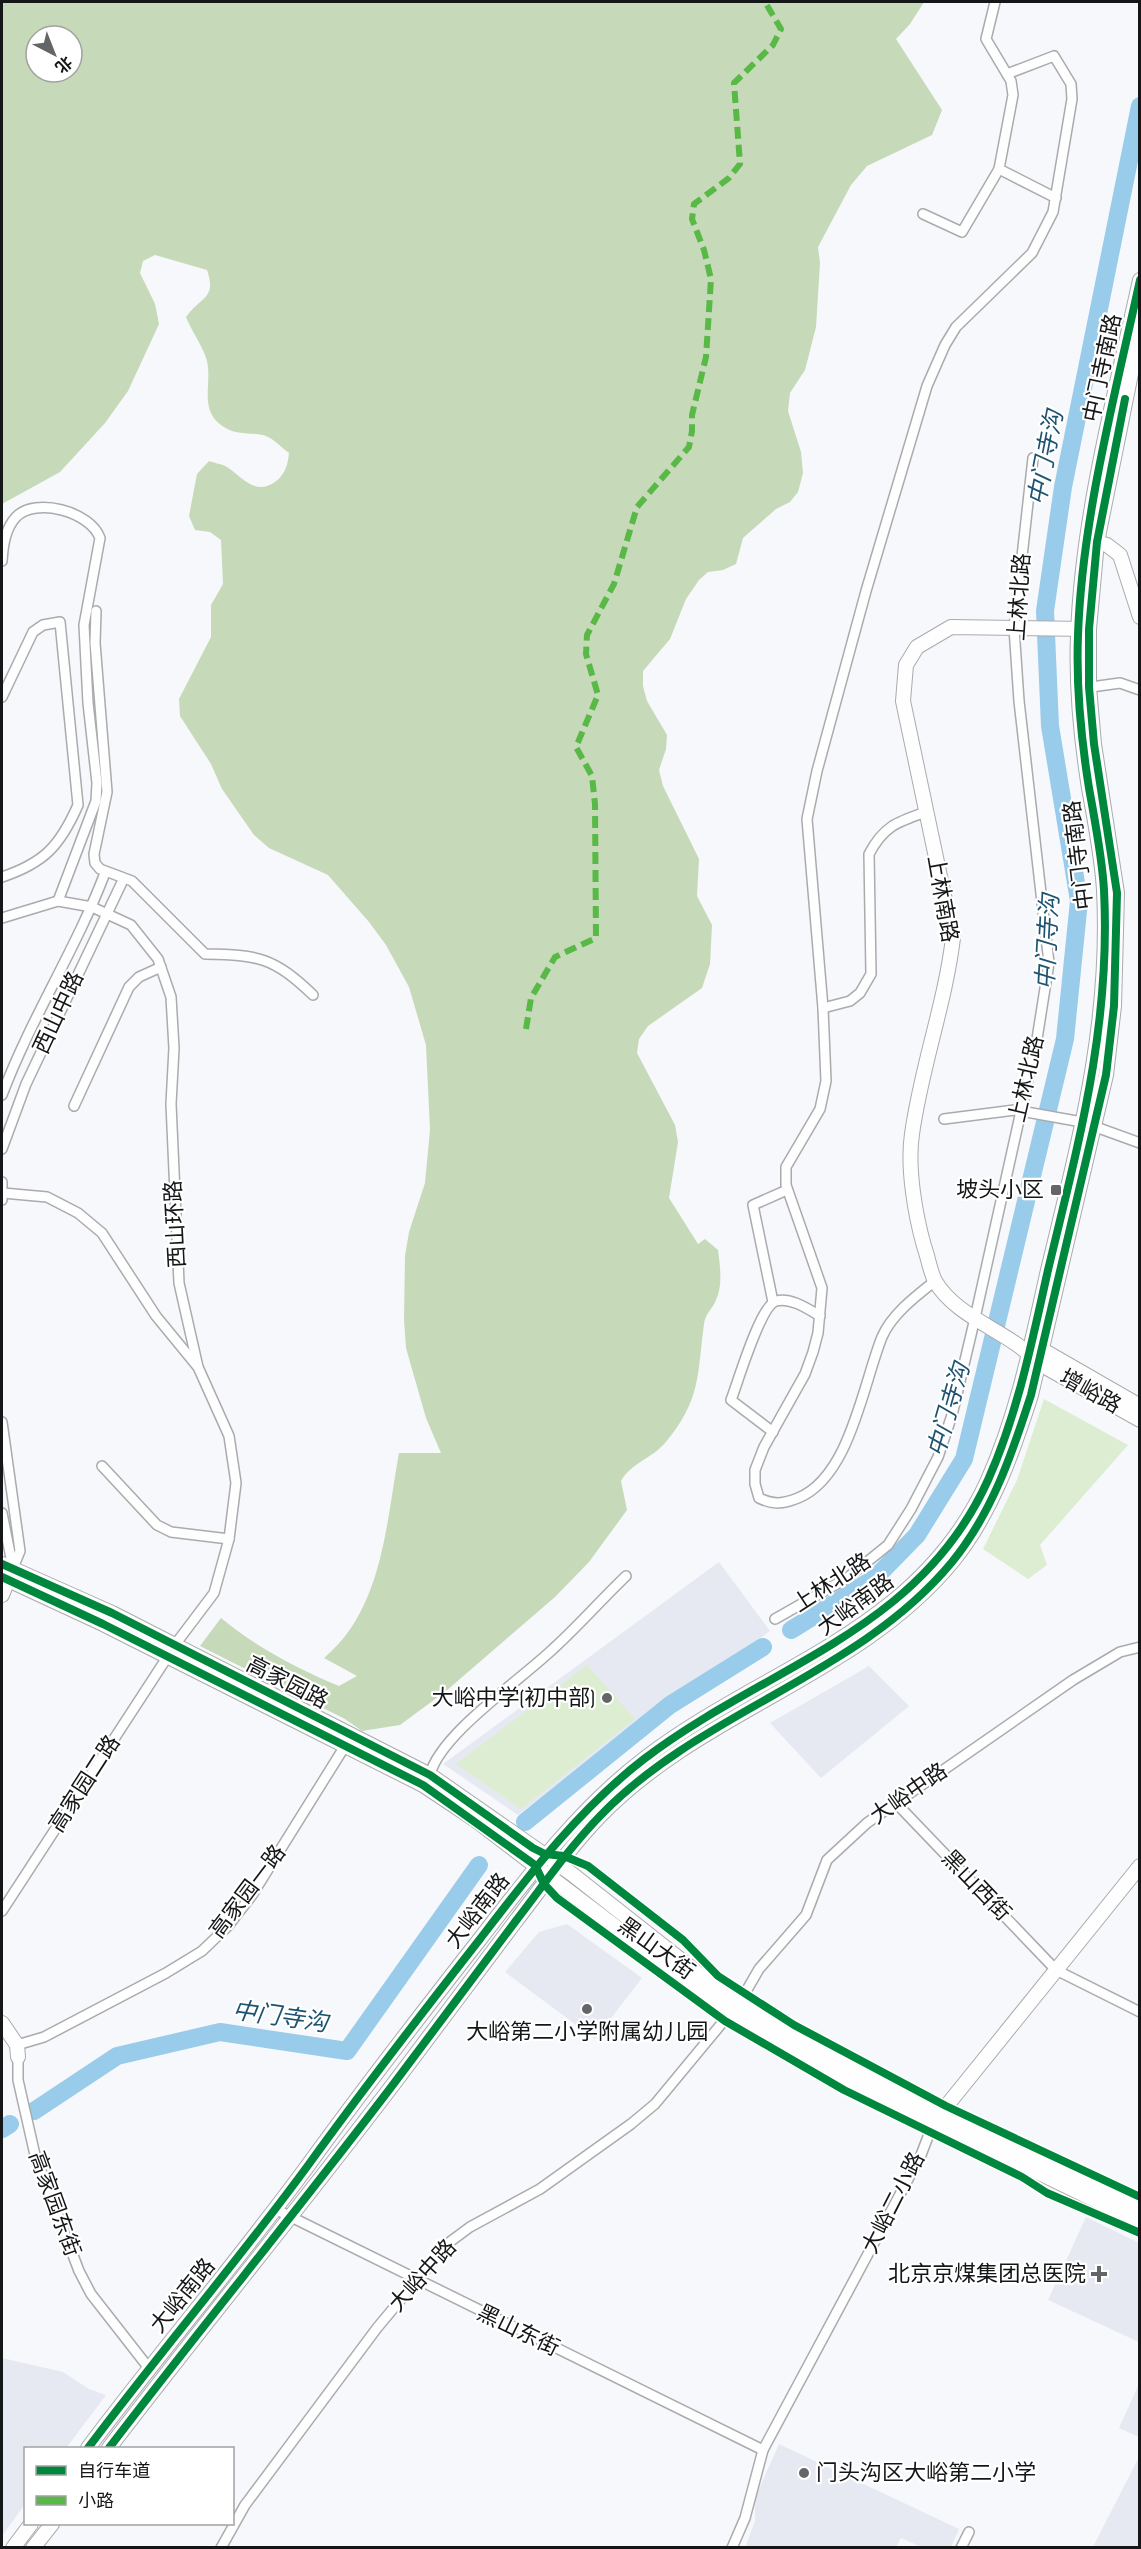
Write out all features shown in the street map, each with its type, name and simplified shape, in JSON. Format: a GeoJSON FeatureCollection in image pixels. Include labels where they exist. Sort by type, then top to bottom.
{"type":"FeatureCollection","features":[{"type":"Feature","properties":{"kind":"main road","name":"中门寺南路"},"geometry":{"type":"LineString","coordinates":[[1036,1354],[1088,1125],[1103,1012],[1104,886],[1088,782],[1083,628],[1092,541],[1140,280]]}},
{"type":"Feature","properties":{"kind":"main road","name":"中门寺南路"},"geometry":{"type":"LineString","coordinates":[[1092,541],[1140,329]]}},
{"type":"Feature","properties":{"kind":"main road"},"geometry":{"type":"LineString","coordinates":[[1092,541],[1107,545],[1120,555],[1140,617]]}},
{"type":"Feature","properties":{"kind":"main road","name":"上林南路"},"geometry":{"type":"LineString","coordinates":[[935,1281],[918,1226],[911,1135],[949,971],[953,938],[903,701],[906,665],[917,646],[951,627],[1083,628]]}},
{"type":"Feature","properties":{"kind":"main road"},"geometry":{"type":"LineString","coordinates":[[935,1281],[981,1322],[1010,1342],[1036,1354]]}},
{"type":"Feature","properties":{"kind":"main road","name":"增峪路"},"geometry":{"type":"LineString","coordinates":[[1036,1354],[1140,1406]]}},
{"type":"Feature","properties":{"kind":"main road","name":"增峪路"},"geometry":{"type":"LineString","coordinates":[[1036,1354],[1140,1420]]}},
{"type":"Feature","properties":{"kind":"main road","name":"大峪南路"},"geometry":{"type":"LineString","coordinates":[[89,2447],[148,2367],[275,2209],[385,2060],[540,1860],[598,1799],[642,1761],[691,1726],[861,1628],[910,1589],[958,1532],[988,1480],[1022,1383],[1036,1354]]}},
{"type":"Feature","properties":{"kind":"main road","name":"大峪南路"},"geometry":{"type":"LineString","coordinates":[[110,2447],[292,2218],[558,1864],[603,1813],[639,1782],[730,1718],[869,1638],[907,1609],[952,1562],[993,1498],[1016,1442],[1036,1354]]}},
{"type":"Feature","properties":{"kind":"main road"},"geometry":{"type":"LineString","coordinates":[[2,1594],[6,1572]]}},
{"type":"Feature","properties":{"kind":"main road","name":"高家园路"},"geometry":{"type":"LineString","coordinates":[[6,1572],[103,1609],[171,1651],[345,1746],[423,1785],[540,1860]]}},
{"type":"Feature","properties":{"kind":"main road","name":"高家园路"},"geometry":{"type":"LineString","coordinates":[[171,1651],[430,1775],[540,1860]]}},
{"type":"Feature","properties":{"kind":"main road","name":"黑山大街"},"geometry":{"type":"LineString","coordinates":[[540,1860],[558,1864],[709,1982],[736,2007]]}},
{"type":"Feature","properties":{"kind":"main road","name":"黑山大街"},"geometry":{"type":"LineString","coordinates":[[540,1860],[549,1876],[656,1959],[736,2007],[857,2071],[937,2117],[1140,2222]]}},
{"type":"Feature","properties":{"kind":"main road","name":"大峪二小路"},"geometry":{"type":"LineString","coordinates":[[937,2117],[1140,1866]]}},
{"type":"Feature","properties":{"kind":"main road"},"geometry":{"type":"LineString","coordinates":[[2,2023],[17,2051]]}},
{"type":"Feature","properties":{"kind":"main road","name":"黑山大街"},"geometry":{"type":"LineString","coordinates":[[937,2117],[1140,2210]]}},
{"type":"Feature","properties":{"kind":"main road"},"geometry":{"type":"LineString","coordinates":[[13,2547],[30,2525]]}},
{"type":"Feature","properties":{"kind":"main road"},"geometry":{"type":"LineString","coordinates":[[33,2547],[50,2525]]}},
{"type":"Feature","properties":{"kind":"street"},"geometry":{"type":"LineString","coordinates":[[923,214],[962,232],[999,169],[1013,95],[1007,74],[986,39],[995,2]]}},
{"type":"Feature","properties":{"kind":"street"},"geometry":{"type":"LineString","coordinates":[[935,1281],[897,1316],[883,1336],[856,1421],[823,1483],[809,1494],[783,1504],[759,1498],[755,1484],[755,1470],[805,1374],[818,1333],[820,1316],[822,1288],[787,1190],[786,1167],[820,1110],[825,1081],[823,1008],[807,819],[817,771],[866,591],[927,386],[945,345],[956,327],[1032,253],[1053,212],[1056,198],[1072,99],[1071,84],[1054,56],[1007,74]]}},
{"type":"Feature","properties":{"kind":"street"},"geometry":{"type":"LineString","coordinates":[[999,169],[1056,198]]}},
{"type":"Feature","properties":{"kind":"street","name":"上林北路"},"geometry":{"type":"LineString","coordinates":[[775,1619],[848,1578],[888,1545],[911,1509],[938,1457],[981,1322],[1019,1111],[1037,1039],[1048,963],[1019,701],[1014,628],[1033,458]]}},
{"type":"Feature","properties":{"kind":"street"},"geometry":{"type":"LineString","coordinates":[[2,561],[10,525],[17,515],[32,508],[71,511],[96,526],[100,538],[84,625],[88,703],[97,783],[96,801],[58,902]]}},
{"type":"Feature","properties":{"kind":"street"},"geometry":{"type":"LineString","coordinates":[[96,611],[96,654],[107,792],[94,854],[95,863],[105,873],[132,881],[205,954],[240,954],[272,962],[291,974],[313,995]]}},
{"type":"Feature","properties":{"kind":"street"},"geometry":{"type":"LineString","coordinates":[[2,697],[33,632],[43,625],[60,622],[78,805],[64,833],[41,860],[2,877]]}},
{"type":"Feature","properties":{"kind":"street"},"geometry":{"type":"LineString","coordinates":[[1084,688],[1120,683],[1140,690]]}},
{"type":"Feature","properties":{"kind":"street"},"geometry":{"type":"LineString","coordinates":[[823,1008],[850,1001],[860,993],[871,974],[869,854],[877,838],[893,824],[926,812]]}},
{"type":"Feature","properties":{"kind":"street","name":"西山中路"},"geometry":{"type":"LineString","coordinates":[[2,1095],[49,988],[92,907],[105,873]]}},
{"type":"Feature","properties":{"kind":"street","name":"西山中路"},"geometry":{"type":"LineString","coordinates":[[2,1149],[26,1084],[123,880]]}},
{"type":"Feature","properties":{"kind":"street","name":"西山环路"},"geometry":{"type":"LineString","coordinates":[[2,918],[58,902],[92,907],[131,925],[158,959],[171,997],[174,1048],[171,1104],[179,1283],[198,1367],[229,1436],[236,1483],[229,1539],[214,1593],[171,1651]]}},
{"type":"Feature","properties":{"kind":"street"},"geometry":{"type":"LineString","coordinates":[[74,1106],[129,987],[139,977],[161,967]]}},
{"type":"Feature","properties":{"kind":"street"},"geometry":{"type":"LineString","coordinates":[[944,1119],[1019,1111],[1062,1118],[1140,1143]]}},
{"type":"Feature","properties":{"kind":"street"},"geometry":{"type":"LineString","coordinates":[[2,1182],[2,1197],[47,1197],[78,1212],[102,1233],[156,1316],[198,1367]]}},
{"type":"Feature","properties":{"kind":"street"},"geometry":{"type":"LineString","coordinates":[[773,1432],[731,1400],[762,1318],[773,1302],[753,1205],[787,1190]]}},
{"type":"Feature","properties":{"kind":"street"},"geometry":{"type":"LineString","coordinates":[[773,1302],[796,1303],[820,1316]]}},
{"type":"Feature","properties":{"kind":"street"},"geometry":{"type":"LineString","coordinates":[[2,1422],[20,1551],[6,1572]]}},
{"type":"Feature","properties":{"kind":"street"},"geometry":{"type":"LineString","coordinates":[[102,1466],[157,1525],[171,1532],[229,1539]]}},
{"type":"Feature","properties":{"kind":"street"},"geometry":{"type":"LineString","coordinates":[[2,1513],[6,1572]]}},
{"type":"Feature","properties":{"kind":"street"},"geometry":{"type":"LineString","coordinates":[[430,1775],[433,1761],[456,1734],[555,1647],[626,1576]]}},
{"type":"Feature","properties":{"kind":"street","name":"大峪中路"},"geometry":{"type":"LineString","coordinates":[[234,2524],[245,2505],[415,2280],[447,2244],[540,2188],[632,2124],[654,2104],[736,2007],[759,1969],[806,1915],[827,1860],[867,1823],[1073,1680],[1120,1652],[1140,1647]]}},
{"type":"Feature","properties":{"kind":"street","name":"高家园二路"},"geometry":{"type":"LineString","coordinates":[[2,1911],[171,1651]]}},
{"type":"Feature","properties":{"kind":"street","name":"高家园一路"},"geometry":{"type":"LineString","coordinates":[[17,2051],[166,1973],[202,1951],[228,1926],[252,1894],[345,1746]]}},
{"type":"Feature","properties":{"kind":"street","name":"黑山西街"},"geometry":{"type":"LineString","coordinates":[[896,1803],[1056,1970],[1140,2012]]}},
{"type":"Feature","properties":{"kind":"street","name":"高家园东街"},"geometry":{"type":"LineString","coordinates":[[17,2051],[18,2080],[35,2155],[79,2271],[91,2294],[148,2367]]}},
{"type":"Feature","properties":{"kind":"street","name":"大峪二小路"},"geometry":{"type":"LineString","coordinates":[[732,2547],[745,2518],[763,2450],[921,2156],[937,2117]]}},
{"type":"Feature","properties":{"kind":"street","name":"黑山东街"},"geometry":{"type":"LineString","coordinates":[[275,2209],[763,2450]]}},
{"type":"Feature","properties":{"kind":"street","name":"大峪中路"},"geometry":{"type":"LineString","coordinates":[[221,2547],[234,2525]]}},
{"type":"Feature","properties":{"kind":"street"},"geometry":{"type":"LineString","coordinates":[[961,2547],[969,2532]]}},
{"type":"Feature","properties":{"kind":"shaded area","name":"大峪中学(初中部)"},"geometry":{"type":"Polygon","coordinates":[[[719,1562],[770,1631],[518,1815],[443,1764],[719,1562]]]}},
{"type":"Feature","properties":{"kind":"shaded area"},"geometry":{"type":"Polygon","coordinates":[[[869,1666],[909,1706],[821,1778],[770,1723],[869,1666]]]}},
{"type":"Feature","properties":{"kind":"shaded area","name":"大峪第二小学附属幼儿园"},"geometry":{"type":"Polygon","coordinates":[[[567,1924],[642,1978],[595,2039],[505,1972],[539,1932],[567,1924]]]}},
{"type":"Feature","properties":{"kind":"shaded area","name":"北京京煤集团总医院"},"geometry":{"type":"Polygon","coordinates":[[[1086,2217],[1139,2243],[1139,2342],[1048,2300],[1086,2217]]]}},
{"type":"Feature","properties":{"kind":"shaded area"},"geometry":{"type":"Polygon","coordinates":[[[2,2358],[63,2372],[89,2389],[106,2395],[67,2447],[24,2447],[24,2505],[2,2536],[2,2358]]]}},
{"type":"Feature","properties":{"kind":"shaded area"},"geometry":{"type":"Polygon","coordinates":[[[1139,2384],[1140,2437],[1119,2428],[1139,2384]]]}},
{"type":"Feature","properties":{"kind":"shaded area","name":"门头沟区大峪第二小学"},"geometry":{"type":"Polygon","coordinates":[[[779,2444],[959,2529],[951,2547],[921,2547],[901,2538],[896,2547],[745,2548],[755,2521],[755,2498],[779,2444]]]}},
{"type":"Feature","properties":{"kind":"shaded area"},"geometry":{"type":"Polygon","coordinates":[[[1139,2457],[1139,2547],[1093,2547],[1139,2457]]]}},
{"type":"Feature","properties":{"kind":"green space"},"geometry":{"type":"Polygon","coordinates":[[[2,2],[924,2],[910,24],[896,39],[942,110],[932,135],[867,166],[851,185],[818,247],[820,263],[816,327],[805,370],[790,393],[788,411],[801,452],[803,473],[798,492],[790,502],[776,509],[743,538],[736,564],[723,570],[708,572],[699,580],[686,599],[670,639],[643,671],[643,686],[647,701],[667,735],[666,749],[659,770],[663,786],[699,859],[697,896],[712,925],[710,964],[702,988],[648,1026],[639,1039],[637,1053],[675,1125],[678,1142],[669,1198],[698,1244],[705,1239],[718,1250],[720,1288],[715,1303],[705,1320],[695,1387],[677,1428],[665,1443],[630,1470],[621,1481],[627,1510],[589,1562],[555,1597],[446,1691],[400,1725],[362,1731],[345,1719],[200,1646],[221,1618],[278,1657],[339,1686],[357,1676],[324,1658],[344,1638],[359,1615],[370,1590],[385,1536],[399,1453],[441,1453],[426,1418],[406,1348],[404,1320],[405,1256],[409,1232],[425,1183],[430,1130],[426,1045],[409,987],[386,945],[328,875],[269,848],[254,835],[222,789],[211,764],[180,716],[179,699],[211,637],[211,605],[223,584],[221,540],[210,532],[195,530],[189,516],[197,474],[209,461],[227,467],[249,484],[268,486],[284,473],[289,453],[266,436],[227,429],[214,418],[210,410],[208,364],[186,317],[209,292],[210,279],[207,270],[155,255],[143,261],[140,273],[155,304],[159,324],[128,391],[105,423],[60,472],[2,504],[2,2]]]}},
{"type":"Feature","properties":{"kind":"green space"},"geometry":{"type":"Polygon","coordinates":[[[1044,1399],[1128,1445],[1040,1545],[1047,1565],[1028,1579],[983,1549],[1017,1480],[1044,1399]]]}},
{"type":"Feature","properties":{"kind":"green space"},"geometry":{"type":"Polygon","coordinates":[[[587,1665],[635,1719],[521,1809],[456,1764],[587,1665]]]}},
{"type":"Feature","properties":{"kind":"waterway","name":"中门寺沟"},"geometry":{"type":"LineString","coordinates":[[791,1630],[875,1578],[917,1535],[964,1459],[1065,1039],[1079,901],[1050,726],[1045,611],[1063,487],[1140,106]]}},
{"type":"Feature","properties":{"kind":"waterway","name":"中门寺沟"},"geometry":{"type":"LineString","coordinates":[[525,1822],[670,1705],[763,1647]]}},
{"type":"Feature","properties":{"kind":"waterway","name":"中门寺沟"},"geometry":{"type":"LineString","coordinates":[[34,2111],[117,2056],[220,2032],[347,2051],[479,1865]]}},
{"type":"Feature","properties":{"kind":"waterway","name":"中门寺沟"},"geometry":{"type":"LineString","coordinates":[[2,2129],[10,2124]]}},
{"type":"Feature","properties":{"kind":"marked path"},"geometry":{"type":"LineString","coordinates":[[526,1029],[531,998],[555,957],[596,938],[595,804],[592,776],[576,747],[598,695],[586,654],[587,635],[614,584],[637,507],[689,447],[692,415],[706,357],[711,279],[704,250],[692,219],[694,204],[729,178],[740,164],[734,83],[773,45],[781,29],[765,2]]}},
{"type":"Feature","properties":{"kind":"cycle path"},"geometry":{"type":"LineString","coordinates":[[89,2447],[255,2236],[393,2051],[556,1843],[598,1799],[644,1759],[691,1726],[836,1642],[881,1611],[922,1575],[958,1532],[988,1480],[1008,1429],[1030,1350],[1081,1129],[1098,1036],[1105,940],[1104,890],[1081,731],[1078,693],[1078,635],[1086,546],[1093,502],[1110,412],[1140,280]]}},
{"type":"Feature","properties":{"kind":"cycle path"},"geometry":{"type":"LineString","coordinates":[[110,2447],[360,2128],[556,1868],[600,1816],[641,1779],[685,1748],[826,1665],[872,1635],[914,1601],[952,1562],[979,1524],[990,1503],[1008,1461],[1031,1395],[1106,1075],[1114,1006],[1117,893],[1094,744],[1089,687],[1089,629],[1097,542],[1125,399]]}},
{"type":"Feature","properties":{"kind":"cycle path"},"geometry":{"type":"LineString","coordinates":[[2,1564],[112,1613],[430,1775],[533,1848],[545,1854],[564,1856],[588,1866],[683,1940],[718,1976],[794,2025],[946,2106],[1140,2197]]}},
{"type":"Feature","properties":{"kind":"cycle path"},"geometry":{"type":"LineString","coordinates":[[2,1577],[103,1624],[423,1785],[535,1865],[544,1884],[557,1898],[725,2021],[844,2090],[1022,2177],[1047,2193],[1140,2233]]}},
{"type":"Feature","properties":{"kind":"place","name":"坡头小区"},"geometry":{"type":"Point","coordinates":[1056,1190]}},
{"type":"Feature","properties":{"kind":"place","name":"大峪中学(初中部)"},"geometry":{"type":"Point","coordinates":[607,1698]}},
{"type":"Feature","properties":{"kind":"place","name":"大峪第二小学附属幼儿园"},"geometry":{"type":"Point","coordinates":[587,2009]}},
{"type":"Feature","properties":{"kind":"place","name":"北京京煤集团总医院"},"geometry":{"type":"Point","coordinates":[1099,2274]}},
{"type":"Feature","properties":{"kind":"place","name":"门头沟区大峪第二小学"},"geometry":{"type":"Point","coordinates":[804,2473]}}]}
